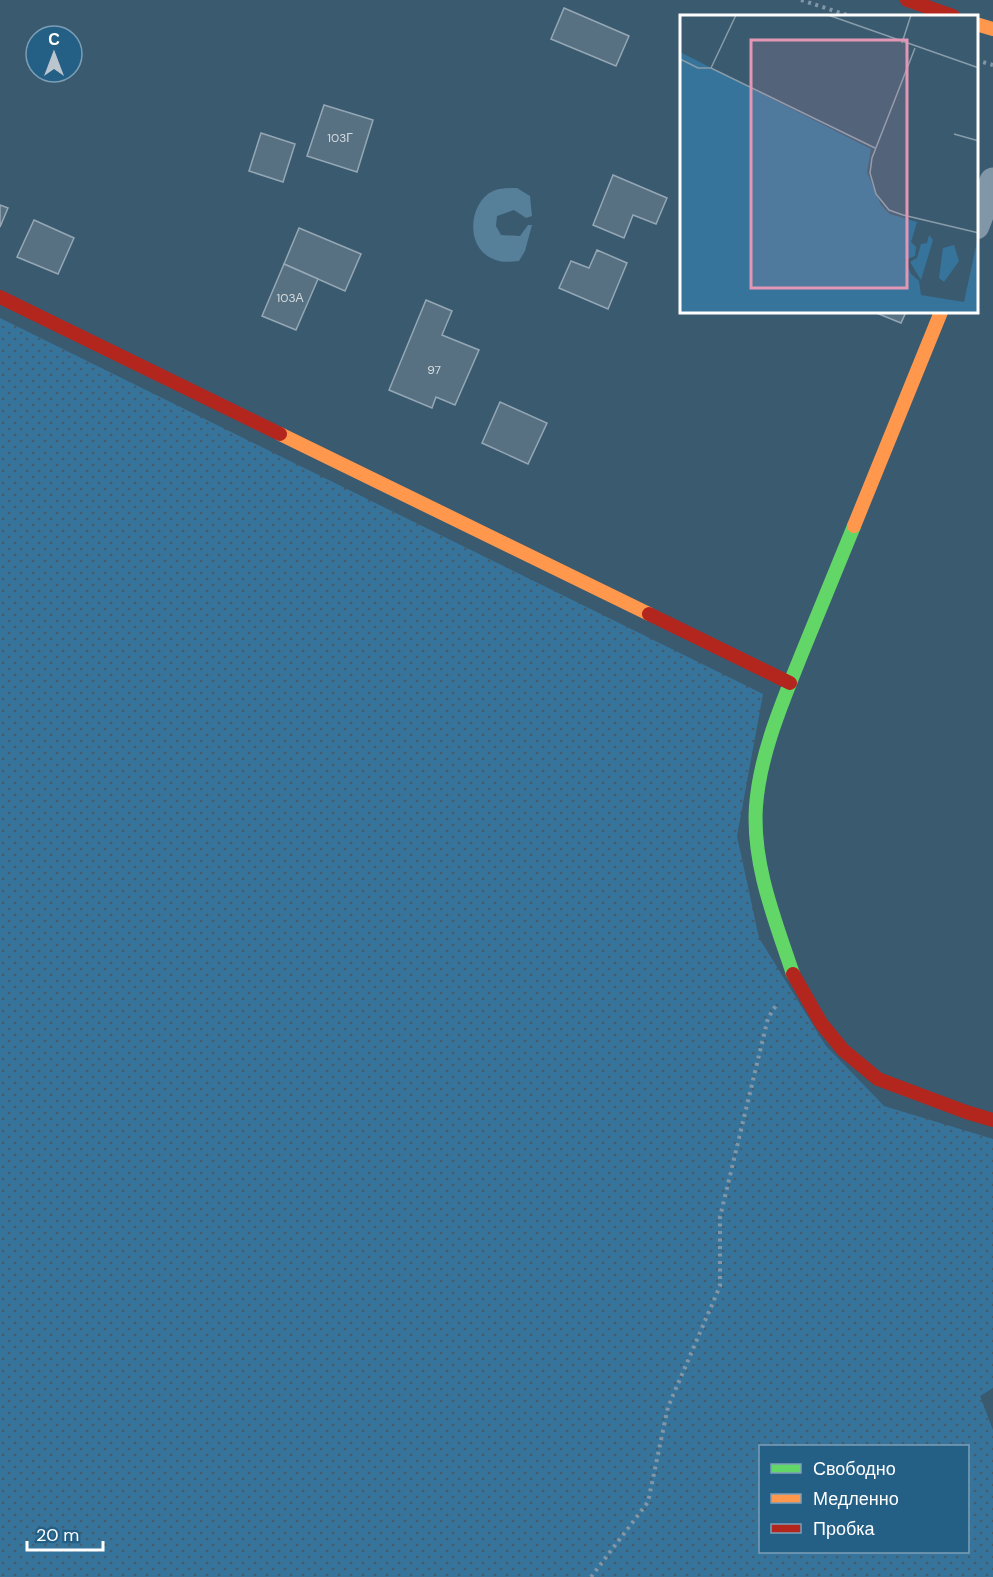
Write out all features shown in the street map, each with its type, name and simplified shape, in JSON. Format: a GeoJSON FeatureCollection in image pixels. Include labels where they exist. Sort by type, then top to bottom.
{"type":"FeatureCollection","features":[{"type":"Feature","properties":{"kind":"street"},"geometry":{"type":"LineString","coordinates":[[907,0],[953,15]]}},
{"type":"Feature","properties":{"kind":"street"},"geometry":{"type":"LineString","coordinates":[[956,15],[963,0]]}},
{"type":"Feature","properties":{"kind":"street"},"geometry":{"type":"LineString","coordinates":[[978,25],[993,29]]}},
{"type":"Feature","properties":{"kind":"street"},"geometry":{"type":"LineString","coordinates":[[978,221],[993,181]]}},
{"type":"Feature","properties":{"kind":"street"},"geometry":{"type":"LineString","coordinates":[[0,297],[790,683]]}},
{"type":"Feature","properties":{"kind":"street"},"geometry":{"type":"LineString","coordinates":[[940,314],[790,683],[766,751],[756,806],[758,846],[764,887],[794,978],[821,1023],[843,1050],[878,1079],[993,1120]]}},
{"type":"Feature","properties":{"kind":"path"},"geometry":{"type":"LineString","coordinates":[[801,0],[847,15]]}},
{"type":"Feature","properties":{"kind":"path"},"geometry":{"type":"LineString","coordinates":[[978,61],[993,65]]}},
{"type":"Feature","properties":{"kind":"path"},"geometry":{"type":"LineString","coordinates":[[591,1577],[648,1502],[668,1407],[720,1286],[720,1217],[768,1018],[794,978]]}},
{"type":"Feature","properties":{"kind":"shaded area"},"geometry":{"type":"Polygon","coordinates":[[[517,188],[530,196],[532,216],[526,218],[514,210],[497,216],[496,226],[501,235],[520,236],[528,225],[532,225],[525,251],[519,261],[498,261],[483,252],[477,244],[473,224],[475,214],[479,204],[493,191],[517,188]]]}},
{"type":"Feature","properties":{"kind":"shaded area"},"geometry":{"type":"Polygon","coordinates":[[[0,318],[763,694],[737,836],[759,938],[826,1046],[884,1106],[993,1139],[993,1388],[980,1396],[993,1430],[993,1577],[0,1577],[0,318]]]}},
{"type":"Feature","properties":{"kind":"building"},"geometry":{"type":"Polygon","coordinates":[[[564,8],[629,36],[616,66],[551,39],[564,8]]]}},
{"type":"Feature","properties":{"kind":"building"},"geometry":{"type":"Polygon","coordinates":[[[324,105],[373,120],[357,172],[307,156],[324,105]]]}},
{"type":"Feature","properties":{"kind":"building"},"geometry":{"type":"Polygon","coordinates":[[[261,133],[295,144],[283,182],[249,171],[261,133]]]}},
{"type":"Feature","properties":{"kind":"building"},"geometry":{"type":"Polygon","coordinates":[[[613,175],[667,198],[656,224],[633,215],[624,238],[593,225],[613,175]]]}},
{"type":"Feature","properties":{"kind":"building"},"geometry":{"type":"Polygon","coordinates":[[[0,205],[8,208],[0,227],[0,205]]]}},
{"type":"Feature","properties":{"kind":"building"},"geometry":{"type":"Polygon","coordinates":[[[34,220],[74,238],[58,274],[17,257],[34,220]]]}},
{"type":"Feature","properties":{"kind":"building"},"geometry":{"type":"Polygon","coordinates":[[[299,228],[361,254],[345,291],[284,264],[299,228]]]}},
{"type":"Feature","properties":{"kind":"building"},"geometry":{"type":"Polygon","coordinates":[[[597,250],[627,263],[608,309],[559,288],[571,261],[589,268],[597,250]]]}},
{"type":"Feature","properties":{"kind":"building"},"geometry":{"type":"Polygon","coordinates":[[[284,264],[318,279],[296,330],[262,316],[284,264]]]}},
{"type":"Feature","properties":{"kind":"building"},"geometry":{"type":"Polygon","coordinates":[[[426,300],[452,311],[442,335],[479,350],[455,405],[436,397],[432,408],[389,390],[426,300]]]}},
{"type":"Feature","properties":{"kind":"building"},"geometry":{"type":"Polygon","coordinates":[[[879,314],[905,314],[901,323],[879,314]]]}},
{"type":"Feature","properties":{"kind":"building"},"geometry":{"type":"Polygon","coordinates":[[[500,402],[547,423],[528,464],[482,443],[500,402]]]}},
{"type":"Feature","properties":{"kind":"traffic: fast"},"geometry":{"type":"LineString","coordinates":[[793,974],[772,912],[761,870],[756,828],[758,786],[767,747],[780,709],[854,526]]}},
{"type":"Feature","properties":{"kind":"traffic: slow"},"geometry":{"type":"LineString","coordinates":[[978,25],[993,29]]}},
{"type":"Feature","properties":{"kind":"traffic: slow"},"geometry":{"type":"LineString","coordinates":[[854,526],[940,314]]}},
{"type":"Feature","properties":{"kind":"traffic: slow"},"geometry":{"type":"LineString","coordinates":[[280,434],[649,614]]}},
{"type":"Feature","properties":{"kind":"traffic: jam"},"geometry":{"type":"LineString","coordinates":[[907,0],[950,15]]}},
{"type":"Feature","properties":{"kind":"traffic: jam"},"geometry":{"type":"LineString","coordinates":[[0,297],[280,434]]}},
{"type":"Feature","properties":{"kind":"traffic: jam"},"geometry":{"type":"LineString","coordinates":[[649,614],[790,683]]}},
{"type":"Feature","properties":{"kind":"traffic: jam"},"geometry":{"type":"LineString","coordinates":[[793,974],[821,1023],[843,1050],[878,1079],[993,1120]]}}]}
